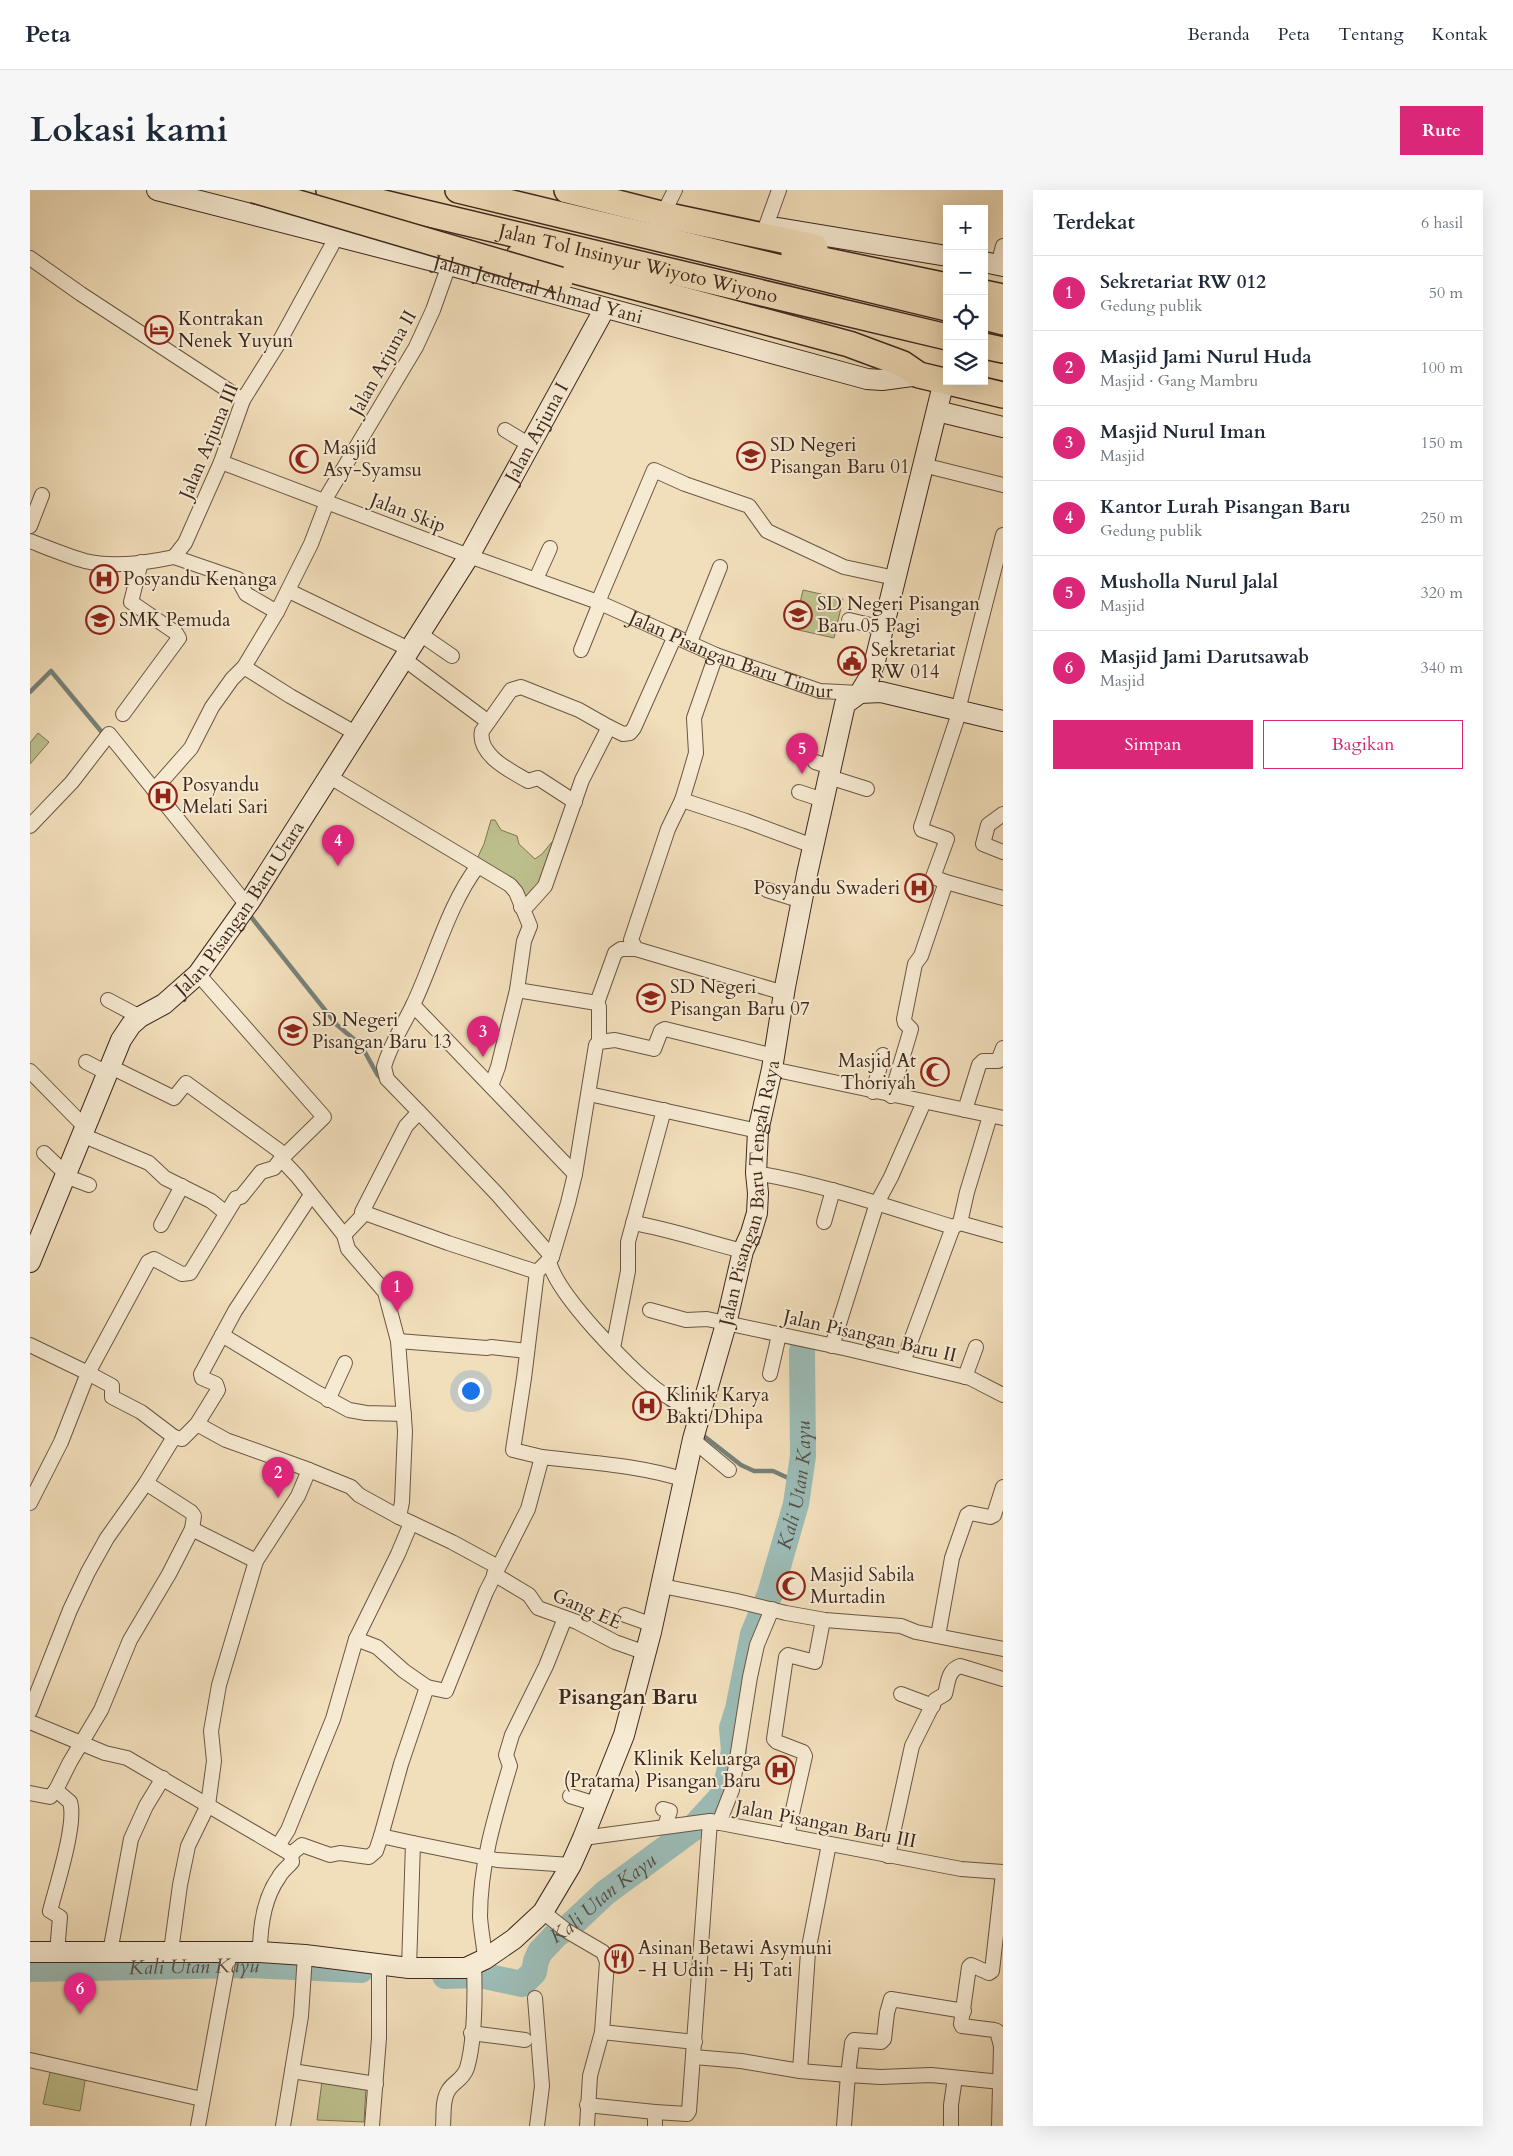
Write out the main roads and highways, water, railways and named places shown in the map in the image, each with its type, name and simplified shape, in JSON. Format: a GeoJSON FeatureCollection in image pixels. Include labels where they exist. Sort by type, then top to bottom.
{"type":"FeatureCollection","features":[{"type":"Feature","properties":{"kind":"highway","name":"Jalan Jenderal Ahmad Yani"},"geometry":{"type":"LineString","coordinates":[[247,190],[456,240],[849,344],[903,364],[919,375],[1003,394]]}},
{"type":"Feature","properties":{"kind":"highway"},"geometry":{"type":"LineString","coordinates":[[254,190],[721,327],[875,366],[919,375]]}},
{"type":"Feature","properties":{"kind":"highway","name":"Jalan Tol Insinyur Wiyoto Wiyono"},"geometry":{"type":"LineString","coordinates":[[329,190],[943,336]]}},
{"type":"Feature","properties":{"kind":"highway","name":"Jalan Tol Insinyur Wiyoto Wiyono"},"geometry":{"type":"LineString","coordinates":[[458,190],[943,307]]}},
{"type":"Feature","properties":{"kind":"highway"},"geometry":{"type":"LineString","coordinates":[[506,190],[762,248],[943,285]]}},
{"type":"Feature","properties":{"kind":"highway"},"geometry":{"type":"LineString","coordinates":[[567,190],[760,236],[943,269]]}},
{"type":"Feature","properties":{"kind":"highway"},"geometry":{"type":"LineString","coordinates":[[988,294],[1003,297]]}},
{"type":"Feature","properties":{"kind":"highway"},"geometry":{"type":"LineString","coordinates":[[988,318],[1003,322]]}},
{"type":"Feature","properties":{"kind":"highway"},"geometry":{"type":"LineString","coordinates":[[988,347],[1003,350]]}},
{"type":"Feature","properties":{"kind":"waterway"},"geometry":{"type":"LineString","coordinates":[[30,692],[51,671],[105,736]]}},
{"type":"Feature","properties":{"kind":"waterway"},"geometry":{"type":"LineString","coordinates":[[248,913],[337,1025],[361,1045],[382,1080]]}},
{"type":"Feature","properties":{"kind":"waterway","name":"Kali Utan Kayu"},"geometry":{"type":"LineString","coordinates":[[445,1976],[480,1975],[522,1984],[534,1972],[540,1952],[556,1935],[571,1925],[605,1893],[692,1829],[724,1794],[734,1751],[732,1728],[738,1709],[753,1634],[770,1594],[796,1504],[803,1456],[802,1351]]}},
{"type":"Feature","properties":{"kind":"waterway"},"geometry":{"type":"LineString","coordinates":[[667,1403],[690,1425]]}},
{"type":"Feature","properties":{"kind":"waterway"},"geometry":{"type":"LineString","coordinates":[[700,1433],[741,1465],[754,1471],[773,1471],[799,1483]]}},
{"type":"Feature","properties":{"kind":"waterway","name":"Kali Utan Kayu"},"geometry":{"type":"LineString","coordinates":[[30,1969],[249,1965],[361,1970]]}},
{"type":"Feature","properties":{"kind":"place","name":"Kontrakan Nenek Yuyun"},"geometry":{"type":"Point","coordinates":[159,330]}},
{"type":"Feature","properties":{"kind":"place","name":"SD Negeri Pisangan Baru 01"},"geometry":{"type":"Point","coordinates":[751,456]}},
{"type":"Feature","properties":{"kind":"place","name":"Masjid Asy-Syamsu"},"geometry":{"type":"Point","coordinates":[304,459]}},
{"type":"Feature","properties":{"kind":"place","name":"Posyandu Kenanga"},"geometry":{"type":"Point","coordinates":[104,579]}},
{"type":"Feature","properties":{"kind":"place","name":"SD Negeri Pisangan Baru 05 Pagi"},"geometry":{"type":"Point","coordinates":[798,615]}},
{"type":"Feature","properties":{"kind":"place","name":"SMK Pemuda"},"geometry":{"type":"Point","coordinates":[100,620]}},
{"type":"Feature","properties":{"kind":"place","name":"Sekretariat RW 014"},"geometry":{"type":"Point","coordinates":[852,661]}},
{"type":"Feature","properties":{"kind":"place","name":"Musholla Nurul Jalal"},"geometry":{"type":"Point","coordinates":[802,774]}},
{"type":"Feature","properties":{"kind":"place","name":"Posyandu Melati Sari"},"geometry":{"type":"Point","coordinates":[163,796]}},
{"type":"Feature","properties":{"kind":"place","name":"Kantor Lurah Pisangan Baru"},"geometry":{"type":"Point","coordinates":[338,866]}},
{"type":"Feature","properties":{"kind":"place","name":"Posyandu Swaderi"},"geometry":{"type":"Point","coordinates":[919,888]}},
{"type":"Feature","properties":{"kind":"place","name":"SD Negeri Pisangan Baru 07"},"geometry":{"type":"Point","coordinates":[651,998]}},
{"type":"Feature","properties":{"kind":"place","name":"SD Negeri Pisangan Baru 13"},"geometry":{"type":"Point","coordinates":[293,1031]}},
{"type":"Feature","properties":{"kind":"place","name":"Masjid Nurul Iman"},"geometry":{"type":"Point","coordinates":[483,1057]}},
{"type":"Feature","properties":{"kind":"place","name":"Masjid At Thoriyah"},"geometry":{"type":"Point","coordinates":[935,1072]}},
{"type":"Feature","properties":{"kind":"place","name":"Sekretariat RW 012"},"geometry":{"type":"Point","coordinates":[397,1312]}},
{"type":"Feature","properties":{"kind":"place","name":"Klinik Karya Bakti Dhipa"},"geometry":{"type":"Point","coordinates":[647,1406]}},
{"type":"Feature","properties":{"kind":"place","name":"Masjid Jami Nurul Huda"},"geometry":{"type":"Point","coordinates":[278,1498]}},
{"type":"Feature","properties":{"kind":"place","name":"Masjid Sabila Murtadin"},"geometry":{"type":"Point","coordinates":[791,1586]}},
{"type":"Feature","properties":{"kind":"place","name":"Klinik Keluarga (Pratama) Pisangan Baru"},"geometry":{"type":"Point","coordinates":[780,1770]}},
{"type":"Feature","properties":{"kind":"place","name":"Asinan Betawi Asymuni - H Udin - Hj Tati"},"geometry":{"type":"Point","coordinates":[619,1959]}},
{"type":"Feature","properties":{"kind":"place","name":"Masjid Jami Darutsawab"},"geometry":{"type":"Point","coordinates":[80,2014]}},
{"type":"Feature","properties":{"kind":"district","name":"Pisangan Baru"},"geometry":{"type":"Point","coordinates":[628,1697]}}]}
